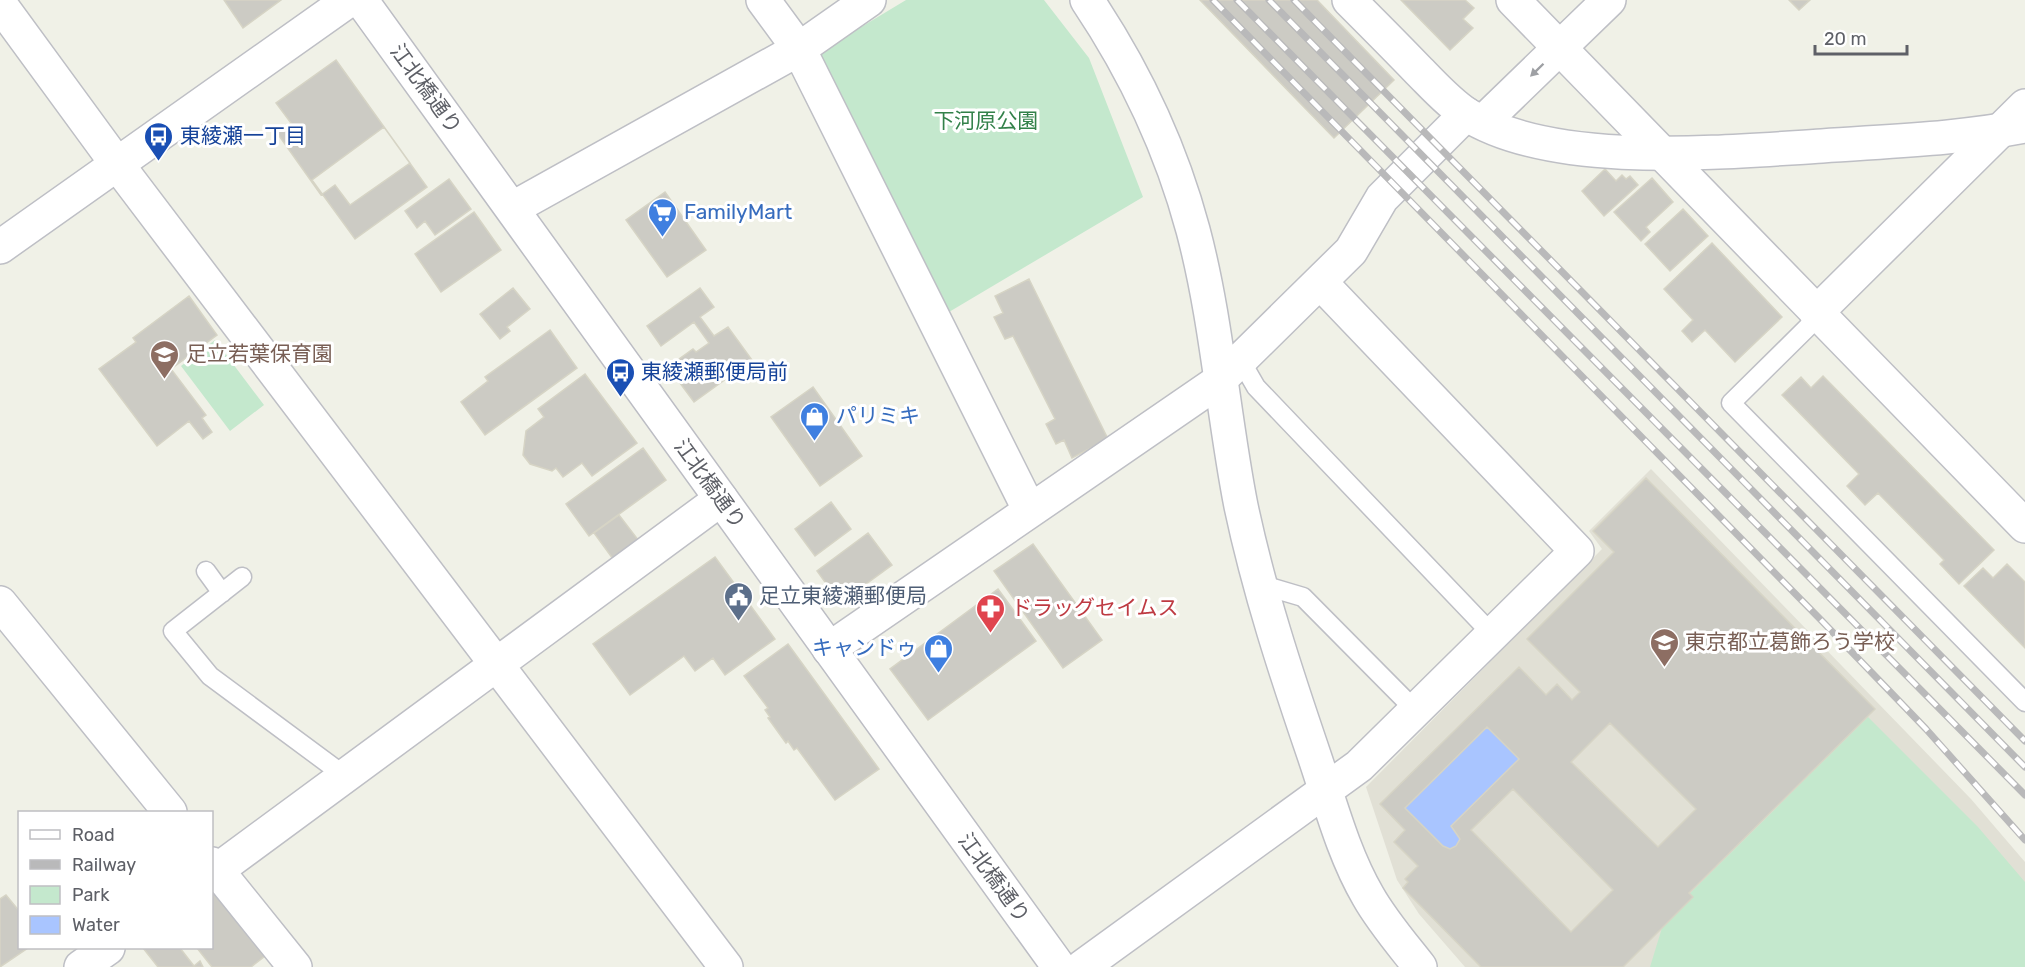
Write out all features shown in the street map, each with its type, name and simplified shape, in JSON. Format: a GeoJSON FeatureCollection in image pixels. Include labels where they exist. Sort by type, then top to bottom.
{"type":"FeatureCollection","features":[{"type":"Feature","properties":{"kind":"street"},"geometry":{"type":"LineString","coordinates":[[0,247],[349,0]]}},
{"type":"Feature","properties":{"kind":"street","name":"江北橋通り"},"geometry":{"type":"LineString","coordinates":[[361,0],[1059,967]]}},
{"type":"Feature","properties":{"kind":"street"},"geometry":{"type":"LineString","coordinates":[[763,0],[799,49],[1030,511]]}},
{"type":"Feature","properties":{"kind":"street"},"geometry":{"type":"LineString","coordinates":[[513,208],[799,49],[869,0]]}},
{"type":"Feature","properties":{"kind":"street"},"geometry":{"type":"LineString","coordinates":[[1087,0],[1134,77],[1159,131],[1181,192],[1230,371],[1242,508],[1259,584],[1291,688],[1350,860],[1368,896],[1420,967]]}},
{"type":"Feature","properties":{"kind":"street"},"geometry":{"type":"LineString","coordinates":[[1349,0],[1445,97],[1474,118],[1521,136],[1583,149],[1660,152],[1842,144],[2012,128]]}},
{"type":"Feature","properties":{"kind":"street"},"geometry":{"type":"LineString","coordinates":[[1513,0],[2025,526]]}},
{"type":"Feature","properties":{"kind":"street"},"geometry":{"type":"LineString","coordinates":[[829,649],[1230,371],[1351,251],[1382,198],[1474,118],[1560,48],[1609,0]]}},
{"type":"Feature","properties":{"kind":"street"},"geometry":{"type":"LineString","coordinates":[[0,4],[117,164],[726,967]]}},
{"type":"Feature","properties":{"kind":"street"},"geometry":{"type":"LineString","coordinates":[[1818,315],[2012,128],[2025,106]]}},
{"type":"Feature","properties":{"kind":"street"},"geometry":{"type":"LineString","coordinates":[[1082,967],[1359,766],[1577,551],[1320,282]]}},
{"type":"Feature","properties":{"kind":"street"},"geometry":{"type":"LineString","coordinates":[[295,967],[213,869],[345,776],[721,500]]}},
{"type":"Feature","properties":{"kind":"street"},"geometry":{"type":"LineString","coordinates":[[0,603],[168,811]]}},
{"type":"Feature","properties":{"kind":"street"},"geometry":{"type":"LineString","coordinates":[[81,967],[107,949]]}},
{"type":"Feature","properties":{"kind":"lane"},"geometry":{"type":"LineString","coordinates":[[1818,315],[1731,403],[2025,702]]}},
{"type":"Feature","properties":{"kind":"lane"},"geometry":{"type":"LineString","coordinates":[[1230,371],[1256,387],[1492,634]]}},
{"type":"Feature","properties":{"kind":"lane"},"geometry":{"type":"LineString","coordinates":[[206,571],[222,592]]}},
{"type":"Feature","properties":{"kind":"lane"},"geometry":{"type":"LineString","coordinates":[[242,577],[173,631],[210,676],[345,776]]}},
{"type":"Feature","properties":{"kind":"lane"},"geometry":{"type":"LineString","coordinates":[[1259,584],[1303,597],[1415,710]]}},
{"type":"Feature","properties":{"kind":"shaded area","name":"東京都立葛飾ろう学校"},"geometry":{"type":"Polygon","coordinates":[[[1651,469],[1971,799],[2025,862],[2025,967],[1465,967],[1419,914],[1397,880],[1366,787],[1602,549],[1589,531],[1651,469]]]}},
{"type":"Feature","properties":{"kind":"green space","name":"下河原公園"},"geometry":{"type":"Polygon","coordinates":[[[906,0],[1044,0],[1089,58],[1143,197],[949,312],[818,53],[906,0]]]}},
{"type":"Feature","properties":{"kind":"green space"},"geometry":{"type":"Polygon","coordinates":[[[215,340],[264,405],[230,431],[181,366],[215,340]]]}},
{"type":"Feature","properties":{"kind":"green space"},"geometry":{"type":"Polygon","coordinates":[[[1868,717],[1978,827],[2025,882],[2025,967],[1650,967],[1665,918],[1868,717]]]}},
{"type":"Feature","properties":{"kind":"water"},"geometry":{"type":"Polygon","coordinates":[[[1487,727],[1519,759],[1451,826],[1460,839],[1456,846],[1450,849],[1443,846],[1405,808],[1487,727]]]}},
{"type":"Feature","properties":{"kind":"building"},"geometry":{"type":"Polygon","coordinates":[[[224,0],[281,0],[243,28],[224,0]]]}},
{"type":"Feature","properties":{"kind":"building"},"geometry":{"type":"Polygon","coordinates":[[[1200,0],[1317,0],[1394,80],[1334,138],[1200,0]]]}},
{"type":"Feature","properties":{"kind":"building"},"geometry":{"type":"Polygon","coordinates":[[[1401,0],[1465,0],[1474,8],[1463,19],[1473,28],[1450,50],[1401,0]]]}},
{"type":"Feature","properties":{"kind":"building"},"geometry":{"type":"Polygon","coordinates":[[[1789,0],[1810,0],[1799,10],[1789,0]]]}},
{"type":"Feature","properties":{"kind":"building"},"geometry":{"type":"Polygon","coordinates":[[[336,60],[410,163],[350,205],[335,185],[321,195],[277,133],[291,123],[276,103],[336,60]]]}},
{"type":"Feature","properties":{"kind":"building"},"geometry":{"type":"Polygon","coordinates":[[[384,127],[427,187],[355,239],[312,180],[384,127]]]}},
{"type":"Feature","properties":{"kind":"building"},"geometry":{"type":"Polygon","coordinates":[[[1605,169],[1616,181],[1622,175],[1626,179],[1630,176],[1638,185],[1604,216],[1582,191],[1605,169]]]}},
{"type":"Feature","properties":{"kind":"building"},"geometry":{"type":"Polygon","coordinates":[[[1652,178],[1673,202],[1646,227],[1650,232],[1641,241],[1614,212],[1652,178]]]}},
{"type":"Feature","properties":{"kind":"building"},"geometry":{"type":"Polygon","coordinates":[[[449,179],[471,209],[435,235],[425,221],[417,228],[405,211],[449,179]]]}},
{"type":"Feature","properties":{"kind":"building"},"geometry":{"type":"Polygon","coordinates":[[[665,192],[706,250],[667,277],[626,220],[665,192]]]}},
{"type":"Feature","properties":{"kind":"building"},"geometry":{"type":"Polygon","coordinates":[[[1683,209],[1708,236],[1670,271],[1645,244],[1683,209]]]}},
{"type":"Feature","properties":{"kind":"building"},"geometry":{"type":"Polygon","coordinates":[[[474,212],[501,250],[441,292],[415,254],[474,212]]]}},
{"type":"Feature","properties":{"kind":"building"},"geometry":{"type":"Polygon","coordinates":[[[1712,243],[1782,317],[1735,362],[1705,330],[1692,342],[1682,331],[1693,320],[1664,289],[1712,243]]]}},
{"type":"Feature","properties":{"kind":"building"},"geometry":{"type":"Polygon","coordinates":[[[1029,279],[1108,439],[1072,458],[1064,440],[1056,444],[1046,424],[1055,419],[1013,336],[1005,339],[994,317],[1003,313],[995,296],[1029,279]]]}},
{"type":"Feature","properties":{"kind":"building"},"geometry":{"type":"Polygon","coordinates":[[[513,288],[530,309],[507,327],[510,331],[500,339],[480,314],[513,288]]]}},
{"type":"Feature","properties":{"kind":"building"},"geometry":{"type":"Polygon","coordinates":[[[700,288],[714,307],[700,317],[714,336],[728,327],[752,360],[694,402],[668,367],[693,349],[696,352],[709,343],[694,322],[661,346],[647,326],[700,288]]]}},
{"type":"Feature","properties":{"kind":"building"},"geometry":{"type":"Polygon","coordinates":[[[189,296],[217,335],[171,369],[206,415],[202,418],[212,432],[203,439],[189,421],[157,446],[99,369],[136,342],[133,338],[189,296]]]}},
{"type":"Feature","properties":{"kind":"building"},"geometry":{"type":"Polygon","coordinates":[[[550,330],[577,368],[485,435],[461,402],[488,381],[485,377],[550,330]]]}},
{"type":"Feature","properties":{"kind":"building"},"geometry":{"type":"Polygon","coordinates":[[[585,374],[637,443],[592,476],[582,463],[563,477],[556,468],[552,471],[530,464],[523,455],[526,431],[544,417],[538,409],[585,374]]]}},
{"type":"Feature","properties":{"kind":"building"},"geometry":{"type":"Polygon","coordinates":[[[1823,376],[1994,550],[1959,584],[1940,564],[1944,560],[1878,493],[1865,505],[1847,486],[1859,474],[1782,395],[1801,377],[1811,388],[1823,376]]]}},
{"type":"Feature","properties":{"kind":"building"},"geometry":{"type":"Polygon","coordinates":[[[813,387],[862,456],[820,486],[771,417],[813,387]]]}},
{"type":"Feature","properties":{"kind":"building"},"geometry":{"type":"Polygon","coordinates":[[[643,448],[666,480],[589,536],[566,504],[643,448]]]}},
{"type":"Feature","properties":{"kind":"building"},"geometry":{"type":"Polygon","coordinates":[[[1646,478],[1875,709],[1689,893],[1693,897],[1623,967],[1481,967],[1403,888],[1408,882],[1405,879],[1418,866],[1394,842],[1405,830],[1380,804],[1519,667],[1546,695],[1557,684],[1572,700],[1580,692],[1527,639],[1614,552],[1593,531],[1646,478]],[[1610,723],[1571,762],[1658,847],[1696,809],[1610,723]],[[1487,727],[1405,808],[1443,846],[1450,849],[1456,846],[1460,839],[1451,826],[1519,759],[1487,727]],[[1513,789],[1471,830],[1571,932],[1613,890],[1513,789]]]}},
{"type":"Feature","properties":{"kind":"building"},"geometry":{"type":"Polygon","coordinates":[[[831,502],[851,529],[815,556],[795,529],[831,502]]]}},
{"type":"Feature","properties":{"kind":"building"},"geometry":{"type":"Polygon","coordinates":[[[619,515],[639,541],[613,559],[594,533],[619,515]]]}},
{"type":"Feature","properties":{"kind":"building"},"geometry":{"type":"Polygon","coordinates":[[[868,533],[892,565],[840,603],[817,571],[868,533]]]}},
{"type":"Feature","properties":{"kind":"building"},"geometry":{"type":"Polygon","coordinates":[[[1033,544],[1102,640],[1063,668],[994,571],[1033,544]]]}},
{"type":"Feature","properties":{"kind":"building"},"geometry":{"type":"Polygon","coordinates":[[[715,557],[775,639],[725,675],[713,658],[695,671],[684,656],[630,695],[593,644],[715,557]]]}},
{"type":"Feature","properties":{"kind":"building"},"geometry":{"type":"Polygon","coordinates":[[[2007,564],[2025,582],[2025,648],[1964,586],[1983,568],[1993,578],[2007,564]]]}},
{"type":"Feature","properties":{"kind":"building"},"geometry":{"type":"Polygon","coordinates":[[[998,589],[1036,641],[928,720],[890,669],[998,589]]]}},
{"type":"Feature","properties":{"kind":"building"},"geometry":{"type":"Polygon","coordinates":[[[788,644],[879,769],[835,800],[797,748],[794,750],[788,741],[786,743],[768,718],[770,717],[765,710],[768,708],[744,676],[788,644]]]}},
{"type":"Feature","properties":{"kind":"building"},"geometry":{"type":"Polygon","coordinates":[[[216,892],[265,956],[251,967],[212,967],[198,949],[213,949],[213,894],[216,892]]]}},
{"type":"Feature","properties":{"kind":"building"},"geometry":{"type":"Polygon","coordinates":[[[6,895],[18,910],[18,949],[27,949],[0,967],[0,899],[6,895]]]}},
{"type":"Feature","properties":{"kind":"building"},"geometry":{"type":"Polygon","coordinates":[[[144,949],[181,949],[194,966],[200,961],[203,967],[158,967],[144,949]]]}},
{"type":"Feature","properties":{"kind":"railway"},"geometry":{"type":"LineString","coordinates":[[1213,0],[1821,620],[1926,729],[2025,840]]}},
{"type":"Feature","properties":{"kind":"railway"},"geometry":{"type":"LineString","coordinates":[[1237,0],[2025,795]]}},
{"type":"Feature","properties":{"kind":"railway"},"geometry":{"type":"LineString","coordinates":[[1269,0],[2025,767]]}},
{"type":"Feature","properties":{"kind":"railway"},"geometry":{"type":"LineString","coordinates":[[1294,0],[2025,741]]}},
{"type":"Feature","properties":{"kind":"place","name":"東綾瀬一丁目"},"geometry":{"type":"Point","coordinates":[159,162]}},
{"type":"Feature","properties":{"kind":"place","name":"FamilyMart"},"geometry":{"type":"Point","coordinates":[663,238]}},
{"type":"Feature","properties":{"kind":"place","name":"足立若葉保育園"},"geometry":{"type":"Point","coordinates":[165,380]}},
{"type":"Feature","properties":{"kind":"place","name":"東綾瀬郵便局前"},"geometry":{"type":"Point","coordinates":[620,398]}},
{"type":"Feature","properties":{"kind":"place","name":"パリミキ"},"geometry":{"type":"Point","coordinates":[815,442]}},
{"type":"Feature","properties":{"kind":"place","name":"足立東綾瀬郵便局"},"geometry":{"type":"Point","coordinates":[738,622]}},
{"type":"Feature","properties":{"kind":"place","name":"ドラッグセイムス"},"geometry":{"type":"Point","coordinates":[990,634]}},
{"type":"Feature","properties":{"kind":"place","name":"東京都立葛飾ろう学校"},"geometry":{"type":"Point","coordinates":[1664,668]}},
{"type":"Feature","properties":{"kind":"place","name":"キャンドゥ"},"geometry":{"type":"Point","coordinates":[938,674]}}]}
